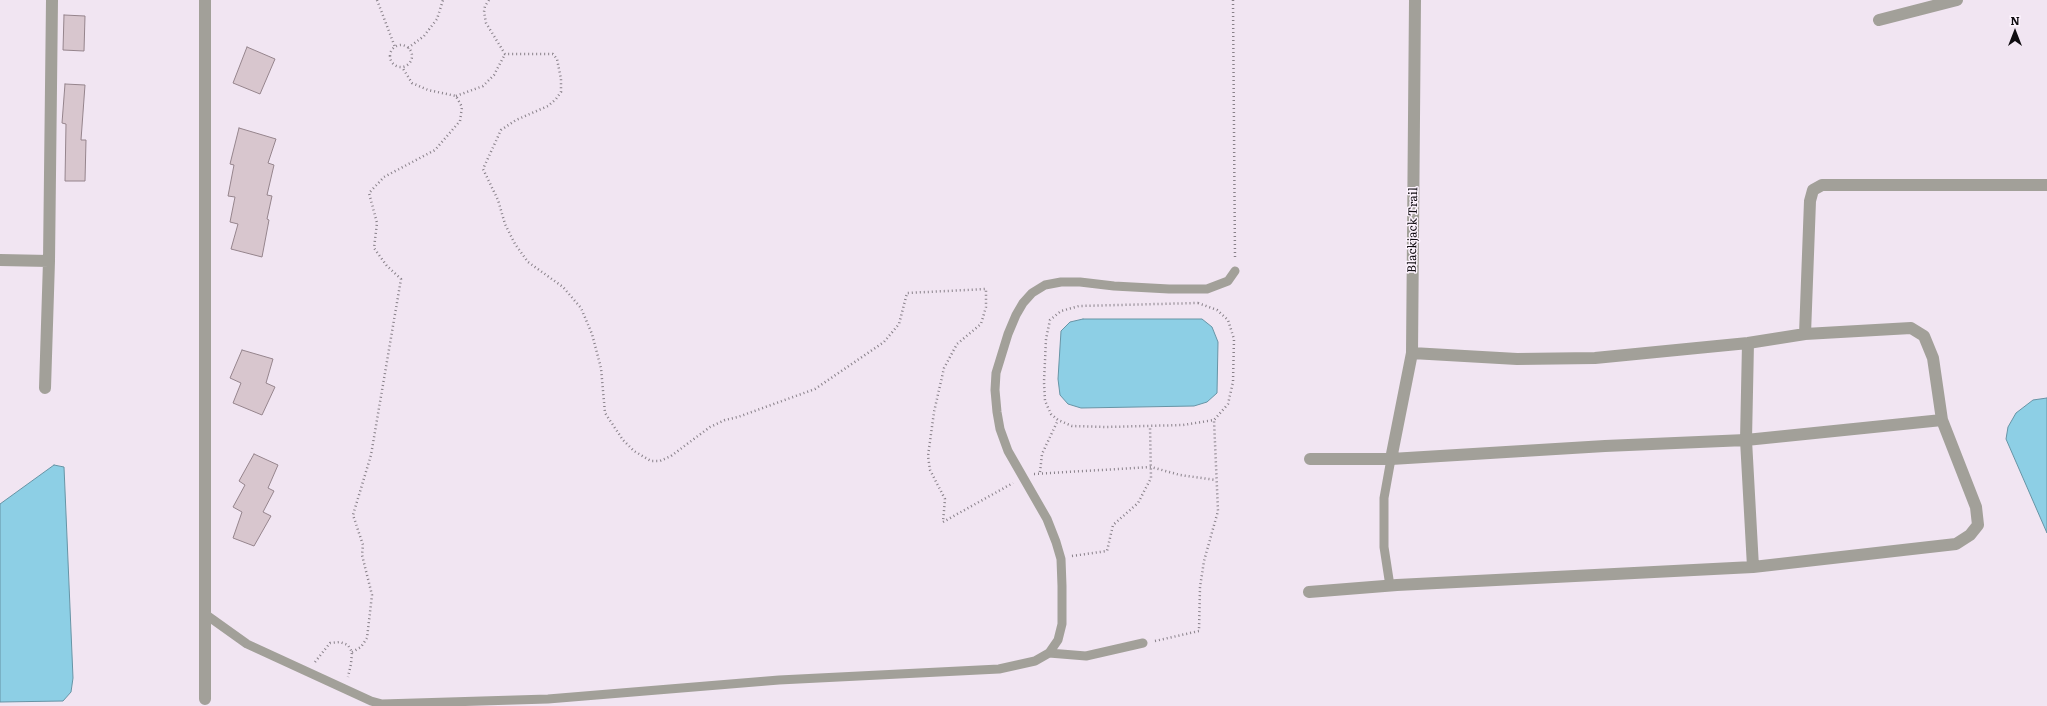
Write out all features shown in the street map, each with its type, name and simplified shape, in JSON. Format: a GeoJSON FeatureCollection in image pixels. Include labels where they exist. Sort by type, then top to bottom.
{"type":"FeatureCollection","features":[{"type":"Feature","properties":{"kind":"street"},"geometry":{"type":"LineString","coordinates":[[45,388],[49,261],[52,0]]}},
{"type":"Feature","properties":{"kind":"street"},"geometry":{"type":"LineString","coordinates":[[205,0],[205,699]]}},
{"type":"Feature","properties":{"kind":"street","name":"Blackjack Trail"},"geometry":{"type":"LineString","coordinates":[[1391,459],[1412,353],[1416,0]]}},
{"type":"Feature","properties":{"kind":"street"},"geometry":{"type":"LineString","coordinates":[[1879,20],[1957,0]]}},
{"type":"Feature","properties":{"kind":"street"},"geometry":{"type":"LineString","coordinates":[[1805,334],[1810,201],[1813,190],[1822,185],[2047,185]]}},
{"type":"Feature","properties":{"kind":"street"},"geometry":{"type":"LineString","coordinates":[[0,260],[49,261]]}},
{"type":"Feature","properties":{"kind":"street"},"geometry":{"type":"LineString","coordinates":[[1309,592],[1390,586],[1753,567],[1956,544],[1970,535],[1978,525],[1976,507],[1942,420],[1933,358],[1924,336],[1911,328],[1805,334],[1748,343],[1595,358],[1509,358],[1412,353]]}},
{"type":"Feature","properties":{"kind":"street"},"geometry":{"type":"LineString","coordinates":[[1748,343],[1746,440],[1753,567]]}},
{"type":"Feature","properties":{"kind":"street"},"geometry":{"type":"LineString","coordinates":[[1310,459],[1391,459],[1605,446],[1746,440],[1942,420]]}},
{"type":"Feature","properties":{"kind":"lane"},"geometry":{"type":"LineString","coordinates":[[205,614],[247,644],[308,673],[382,704],[548,699],[779,680],[999,669],[1035,661],[1049,653],[1058,640],[1062,624],[1061,560],[1047,519],[1008,451],[1000,429],[995,390],[996,373],[1008,334],[1023,303],[1032,293],[1045,285],[1061,282],[1169,289],[1207,289],[1228,282],[1235,271]]}},
{"type":"Feature","properties":{"kind":"lane"},"geometry":{"type":"LineString","coordinates":[[1390,586],[1384,547],[1384,498],[1391,459]]}},
{"type":"Feature","properties":{"kind":"lane"},"geometry":{"type":"LineString","coordinates":[[1049,653],[1086,656],[1143,644]]}},
{"type":"Feature","properties":{"kind":"path"},"geometry":{"type":"LineString","coordinates":[[377,0],[395,47]]}},
{"type":"Feature","properties":{"kind":"path"},"geometry":{"type":"LineString","coordinates":[[408,48],[424,36],[437,19],[443,0]]}},
{"type":"Feature","properties":{"kind":"path"},"geometry":{"type":"LineString","coordinates":[[489,0],[485,6],[484,12],[486,23],[505,54]]}},
{"type":"Feature","properties":{"kind":"path"},"geometry":{"type":"LineString","coordinates":[[1233,0],[1235,271]]}},
{"type":"Feature","properties":{"kind":"path"},"geometry":{"type":"LineString","coordinates":[[402,45],[408,48],[412,55],[410,62],[402,67],[395,66],[390,60],[390,53],[395,47],[402,45]]}},
{"type":"Feature","properties":{"kind":"path"},"geometry":{"type":"LineString","coordinates":[[402,67],[412,83],[428,90],[456,96],[483,86],[494,75],[505,54]]}},
{"type":"Feature","properties":{"kind":"path"},"geometry":{"type":"LineString","coordinates":[[505,54],[553,54],[558,59],[561,92],[556,100],[548,106],[516,120],[500,130],[483,170],[498,200],[505,224],[514,244],[528,262],[563,287],[581,308],[592,334],[601,368],[605,413],[623,440],[634,451],[651,462],[660,462],[671,456],[710,427],[725,420],[738,417],[815,389],[884,342],[899,324],[907,293],[986,289],[986,307],[981,324],[957,344],[944,368],[934,412],[928,456],[930,470],[945,499],[943,522],[1023,477],[1040,472],[1151,467],[1180,476],[1216,480]]}},
{"type":"Feature","properties":{"kind":"path"},"geometry":{"type":"LineString","coordinates":[[352,652],[362,647],[367,638],[372,595],[362,555],[364,545],[353,515],[372,455],[401,280],[374,248],[377,223],[369,193],[384,177],[435,150],[460,121],[462,107],[456,96]]}},
{"type":"Feature","properties":{"kind":"path"},"geometry":{"type":"LineString","coordinates":[[1198,303],[1217,310],[1228,320],[1234,339],[1233,382],[1228,404],[1214,420],[1183,425],[1072,426],[1058,420],[1051,414],[1045,401],[1044,382],[1046,339],[1050,320],[1061,311],[1078,306],[1198,303]]}},
{"type":"Feature","properties":{"kind":"path"},"geometry":{"type":"LineString","coordinates":[[1040,472],[1042,454],[1058,420]]}},
{"type":"Feature","properties":{"kind":"path"},"geometry":{"type":"LineString","coordinates":[[1143,644],[1199,631],[1200,587],[1204,561],[1218,511],[1214,420]]}},
{"type":"Feature","properties":{"kind":"path"},"geometry":{"type":"LineString","coordinates":[[1061,560],[1078,554],[1107,551],[1113,525],[1138,504],[1151,478],[1150,426]]}},
{"type":"Feature","properties":{"kind":"path"},"geometry":{"type":"LineString","coordinates":[[308,673],[323,650],[330,643],[340,642],[348,645],[352,652],[351,664],[344,689]]}},
{"type":"Feature","properties":{"kind":"water"},"geometry":{"type":"Polygon","coordinates":[[[1083,319],[1202,319],[1212,327],[1218,342],[1217,393],[1207,402],[1194,406],[1081,408],[1068,404],[1060,395],[1058,379],[1061,331],[1070,322],[1083,319]]]}},
{"type":"Feature","properties":{"kind":"water"},"geometry":{"type":"Polygon","coordinates":[[[2047,398],[2047,533],[2006,439],[2008,427],[2016,413],[2033,400],[2047,398]]]}},
{"type":"Feature","properties":{"kind":"water"},"geometry":{"type":"Polygon","coordinates":[[[54,465],[64,467],[73,678],[71,692],[63,701],[0,702],[0,504],[54,465]]]}},
{"type":"Feature","properties":{"kind":"building"},"geometry":{"type":"Polygon","coordinates":[[[64,15],[85,16],[84,51],[63,50],[64,15]]]}},
{"type":"Feature","properties":{"kind":"building"},"geometry":{"type":"Polygon","coordinates":[[[247,47],[275,59],[260,94],[233,83],[247,47]]]}},
{"type":"Feature","properties":{"kind":"building"},"geometry":{"type":"Polygon","coordinates":[[[65,84],[85,85],[81,140],[86,140],[85,181],[65,181],[66,124],[62,123],[65,84]]]}},
{"type":"Feature","properties":{"kind":"building"},"geometry":{"type":"Polygon","coordinates":[[[239,128],[276,139],[268,163],[274,165],[267,195],[272,196],[267,219],[269,220],[262,257],[231,249],[238,224],[230,222],[235,197],[228,196],[234,165],[230,164],[239,128]]]}},
{"type":"Feature","properties":{"kind":"building"},"geometry":{"type":"Polygon","coordinates":[[[242,350],[273,359],[266,383],[275,387],[262,415],[233,403],[241,383],[230,378],[242,350]]]}},
{"type":"Feature","properties":{"kind":"building"},"geometry":{"type":"Polygon","coordinates":[[[254,454],[278,465],[268,488],[274,491],[263,512],[271,516],[254,546],[233,538],[242,512],[233,507],[245,485],[239,481],[254,454]]]}}]}
